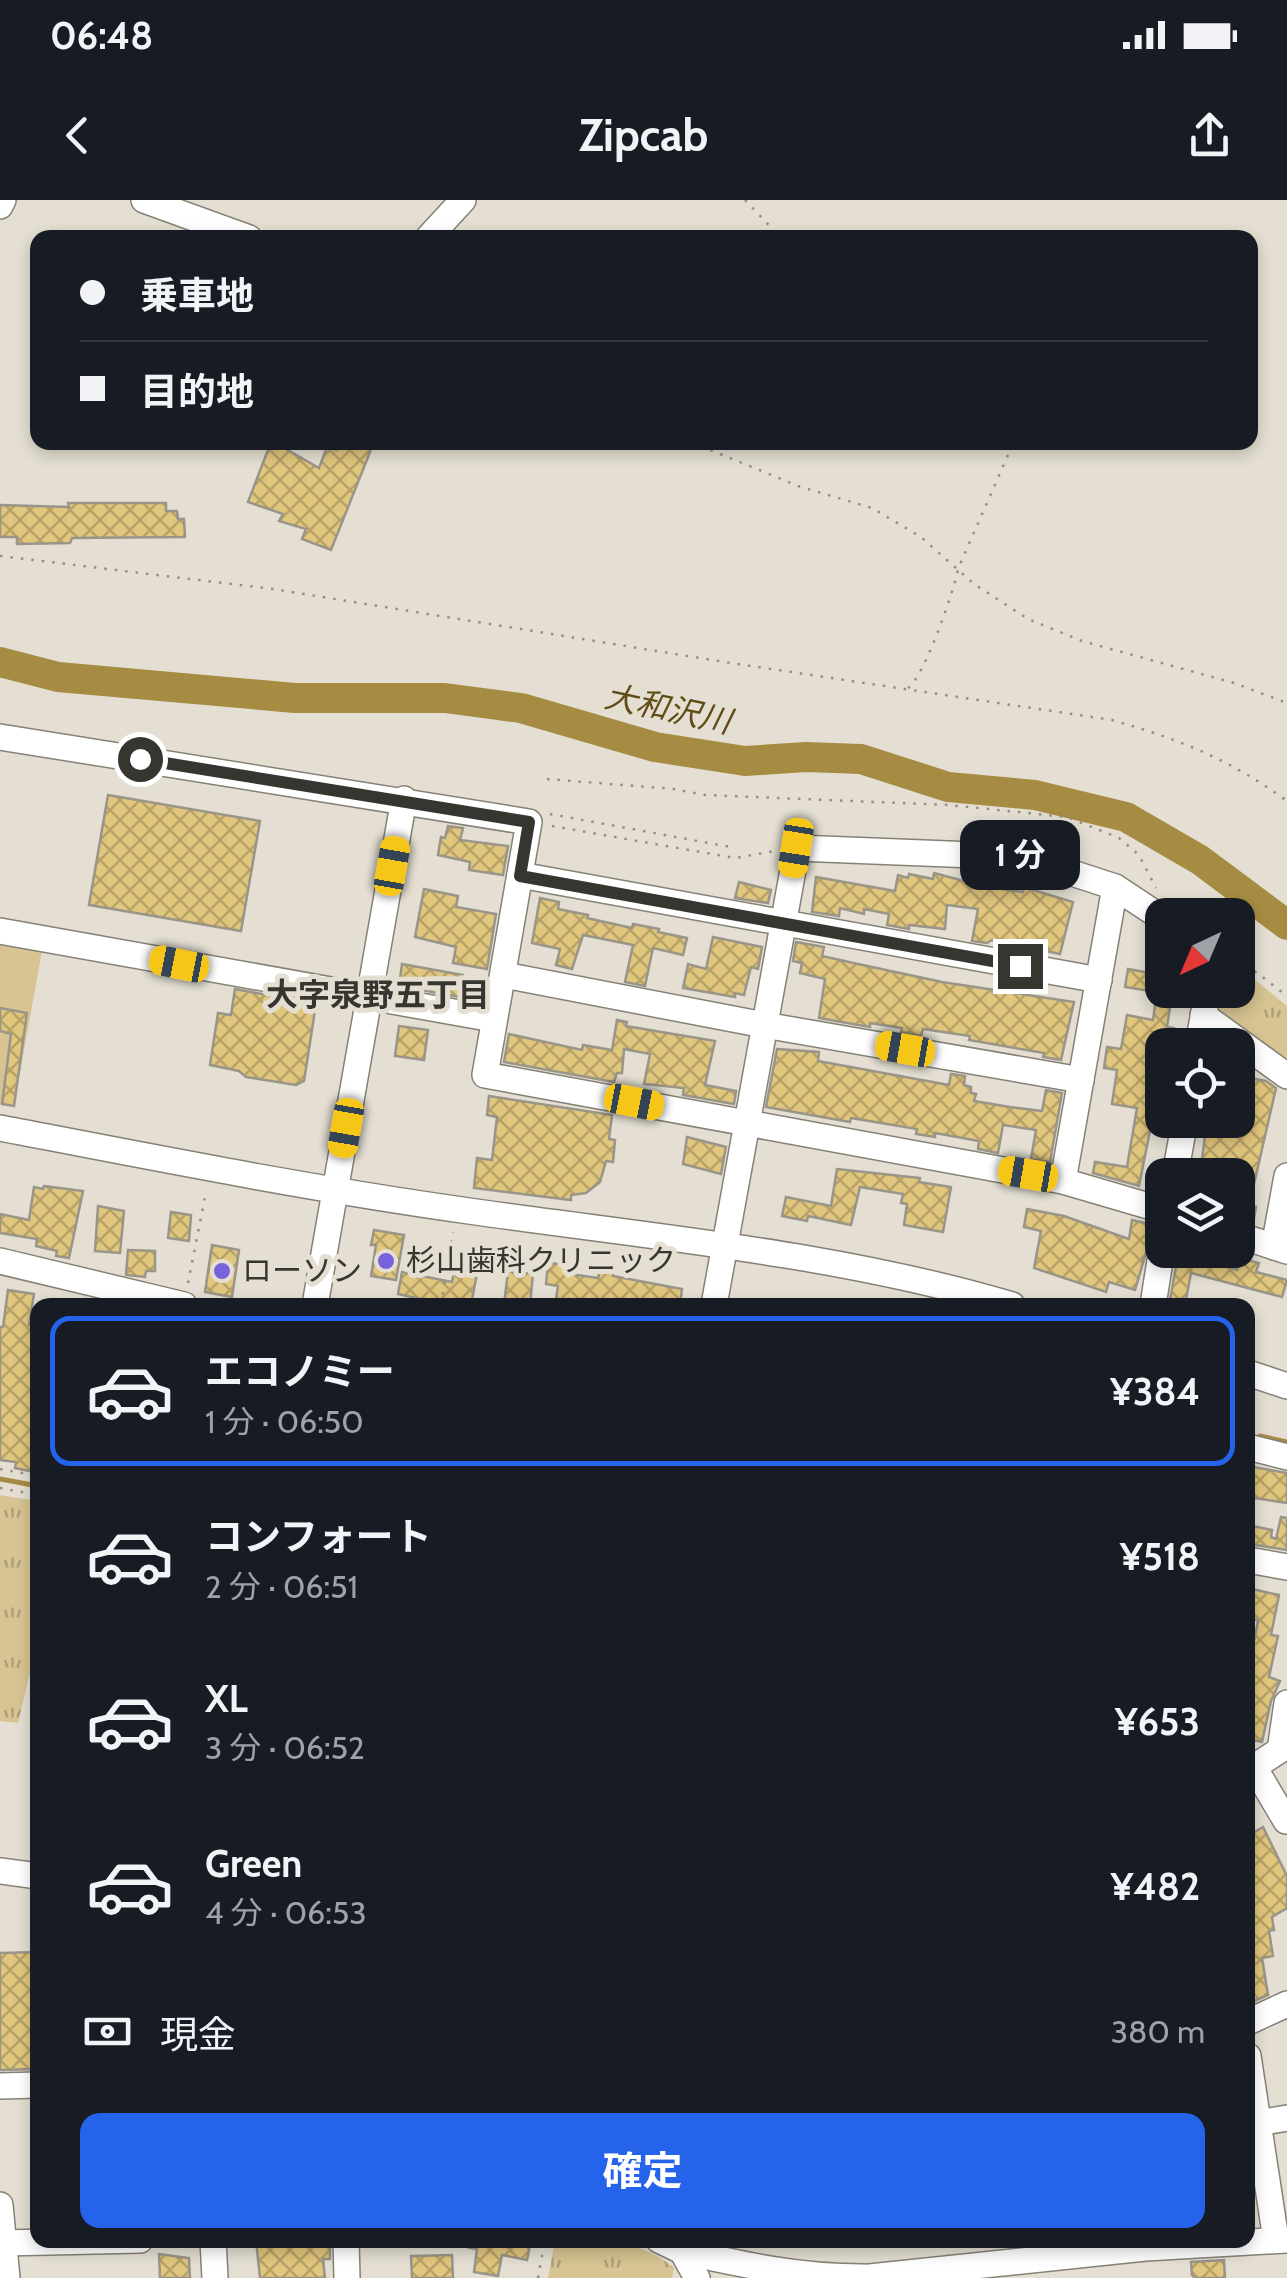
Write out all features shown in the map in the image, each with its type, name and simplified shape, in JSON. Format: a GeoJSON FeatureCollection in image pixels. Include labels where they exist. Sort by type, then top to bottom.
{"type":"FeatureCollection","features":[{"type":"Feature","properties":{"kind":"street"},"geometry":{"type":"LineString","coordinates":[[144,200],[227,230]]}},
{"type":"Feature","properties":{"kind":"street"},"geometry":{"type":"LineString","coordinates":[[435,230],[463,200]]}},
{"type":"Feature","properties":{"kind":"street"},"geometry":{"type":"LineString","coordinates":[[0,737],[529,822],[485,1074],[1063,1181],[1145,1205]]}},
{"type":"Feature","properties":{"kind":"street"},"geometry":{"type":"LineString","coordinates":[[316,1298],[404,799]]}},
{"type":"Feature","properties":{"kind":"street"},"geometry":{"type":"LineString","coordinates":[[715,1298],[796,848],[1024,857],[1115,887],[1145,907]]}},
{"type":"Feature","properties":{"kind":"street"},"geometry":{"type":"LineString","coordinates":[[520,876],[1098,980]]}},
{"type":"Feature","properties":{"kind":"street"},"geometry":{"type":"LineString","coordinates":[[1063,1181],[1115,887]]}},
{"type":"Feature","properties":{"kind":"street"},"geometry":{"type":"LineString","coordinates":[[0,931],[493,1019]]}},
{"type":"Feature","properties":{"kind":"street"},"geometry":{"type":"LineString","coordinates":[[504,975],[1081,1080]]}},
{"type":"Feature","properties":{"kind":"street"},"geometry":{"type":"LineString","coordinates":[[1213,1008],[1287,1076]]}},
{"type":"Feature","properties":{"kind":"street"},"geometry":{"type":"LineString","coordinates":[[0,1128],[336,1192],[725,1247],[940,1284],[988,1298]]}},
{"type":"Feature","properties":{"kind":"street"},"geometry":{"type":"LineString","coordinates":[[1255,1241],[1281,1249],[1287,1176]]}},
{"type":"Feature","properties":{"kind":"street"},"geometry":{"type":"LineString","coordinates":[[0,1261],[90,1293],[133,1298]]}},
{"type":"Feature","properties":{"kind":"street"},"geometry":{"type":"LineString","coordinates":[[1153,1298],[1158,1268]]}},
{"type":"Feature","properties":{"kind":"street"},"geometry":{"type":"LineString","coordinates":[[1255,1375],[1287,1386]]}},
{"type":"Feature","properties":{"kind":"street"},"geometry":{"type":"LineString","coordinates":[[1255,1449],[1287,1457]]}},
{"type":"Feature","properties":{"kind":"street"},"geometry":{"type":"LineString","coordinates":[[1255,1561],[1287,1567]]}},
{"type":"Feature","properties":{"kind":"street"},"geometry":{"type":"LineString","coordinates":[[1255,1764],[1280,1750],[1287,1703]]}},
{"type":"Feature","properties":{"kind":"street"},"geometry":{"type":"LineString","coordinates":[[1255,1772],[1287,1821]]}},
{"type":"Feature","properties":{"kind":"street"},"geometry":{"type":"LineString","coordinates":[[0,1871],[30,1875]]}},
{"type":"Feature","properties":{"kind":"street"},"geometry":{"type":"LineString","coordinates":[[1255,2019],[1287,2004]]}},
{"type":"Feature","properties":{"kind":"street"},"geometry":{"type":"LineString","coordinates":[[0,2086],[30,2085]]}},
{"type":"Feature","properties":{"kind":"street"},"geometry":{"type":"LineString","coordinates":[[1255,2102],[1281,2240],[1255,2241]]}},
{"type":"Feature","properties":{"kind":"street"},"geometry":{"type":"LineString","coordinates":[[1258,2122],[1287,2118]]}},
{"type":"Feature","properties":{"kind":"street"},"geometry":{"type":"LineString","coordinates":[[0,2205],[7,2278]]}},
{"type":"Feature","properties":{"kind":"street"},"geometry":{"type":"LineString","coordinates":[[3,2243],[30,2242]]}},
{"type":"Feature","properties":{"kind":"street"},"geometry":{"type":"LineString","coordinates":[[213,2248],[215,2278]]}},
{"type":"Feature","properties":{"kind":"street"},"geometry":{"type":"LineString","coordinates":[[346,2248],[347,2278]]}},
{"type":"Feature","properties":{"kind":"street"},"geometry":{"type":"LineString","coordinates":[[672,2248],[697,2278]]}},
{"type":"Feature","properties":{"kind":"street"},"geometry":{"type":"LineString","coordinates":[[678,2248],[774,2272],[861,2278],[979,2272],[1121,2248]]}},
{"type":"Feature","properties":{"kind":"path"},"geometry":{"type":"LineString","coordinates":[[744,200],[773,230]]}},
{"type":"Feature","properties":{"kind":"path"},"geometry":{"type":"LineString","coordinates":[[710,450],[798,486],[872,508],[920,537],[1028,620],[1082,641],[1234,682],[1287,703]]}},
{"type":"Feature","properties":{"kind":"path"},"geometry":{"type":"LineString","coordinates":[[907,688],[919,676],[1007,450]]}},
{"type":"Feature","properties":{"kind":"path"},"geometry":{"type":"LineString","coordinates":[[0,556],[273,589],[731,664],[1098,718],[1154,732],[1234,765],[1287,802]]}},
{"type":"Feature","properties":{"kind":"path"},"geometry":{"type":"LineString","coordinates":[[547,779],[705,795],[949,805],[1067,817],[1119,838],[1138,855],[1157,890]]}},
{"type":"Feature","properties":{"kind":"path"},"geometry":{"type":"LineString","coordinates":[[529,822],[735,858],[796,848]]}},
{"type":"Feature","properties":{"kind":"path"},"geometry":{"type":"LineString","coordinates":[[1255,971],[1287,996]]}},
{"type":"Feature","properties":{"kind":"path"},"geometry":{"type":"LineString","coordinates":[[185,1298],[206,1192]]}},
{"type":"Feature","properties":{"kind":"path"},"geometry":{"type":"LineString","coordinates":[[442,1298],[453,1228]]}},
{"type":"Feature","properties":{"kind":"path"},"geometry":{"type":"LineString","coordinates":[[0,1469],[30,1475]]}},
{"type":"Feature","properties":{"kind":"path"},"geometry":{"type":"LineString","coordinates":[[0,1488],[30,1494]]}},
{"type":"Feature","properties":{"kind":"path"},"geometry":{"type":"LineString","coordinates":[[538,2278],[544,2248]]}},
{"type":"Feature","properties":{"kind":"green space"},"geometry":{"type":"Polygon","coordinates":[[[0,943],[42,951],[14,1106],[0,1104],[0,943]]]}},
{"type":"Feature","properties":{"kind":"green space"},"geometry":{"type":"Polygon","coordinates":[[[1255,980],[1287,1006],[1287,1064],[1255,1041],[1255,1028],[1238,1028],[1213,1010],[1255,1008],[1255,980]]]}},
{"type":"Feature","properties":{"kind":"green space"},"geometry":{"type":"Polygon","coordinates":[[[0,1495],[30,1500],[30,1672],[18,1723],[0,1721],[0,1495]]]}},
{"type":"Feature","properties":{"kind":"green space"},"geometry":{"type":"Polygon","coordinates":[[[554,2248],[638,2248],[674,2268],[672,2278],[548,2278],[554,2248]]]}},
{"type":"Feature","properties":{"kind":"building"},"geometry":{"type":"Polygon","coordinates":[[[268,450],[288,450],[319,468],[326,450],[371,450],[331,550],[302,539],[306,529],[279,521],[283,514],[248,502],[268,450]]]}},
{"type":"Feature","properties":{"kind":"building"},"geometry":{"type":"Polygon","coordinates":[[[68,503],[166,503],[166,511],[177,511],[178,519],[184,519],[185,537],[72,538],[70,543],[17,544],[17,537],[0,537],[0,505],[69,507],[68,503]]]}},
{"type":"Feature","properties":{"kind":"building"},"geometry":{"type":"Polygon","coordinates":[[[108,795],[260,821],[241,931],[89,905],[108,795]]]}},
{"type":"Feature","properties":{"kind":"building"},"geometry":{"type":"Polygon","coordinates":[[[448,826],[463,828],[460,840],[508,846],[503,875],[469,870],[470,862],[438,855],[441,837],[445,838],[448,826]]]}},
{"type":"Feature","properties":{"kind":"building"},"geometry":{"type":"Polygon","coordinates":[[[934,873],[987,887],[1023,892],[1024,887],[1073,902],[1060,954],[992,940],[972,941],[978,909],[947,905],[945,929],[887,925],[889,914],[864,909],[864,914],[840,908],[839,916],[812,912],[816,877],[895,891],[898,875],[933,879],[934,873]]]}},
{"type":"Feature","properties":{"kind":"building"},"geometry":{"type":"Polygon","coordinates":[[[739,882],[771,890],[768,903],[735,898],[739,882]]]}},
{"type":"Feature","properties":{"kind":"building"},"geometry":{"type":"Polygon","coordinates":[[[424,889],[458,896],[456,907],[496,914],[487,969],[453,963],[456,947],[415,937],[424,889]]]}},
{"type":"Feature","properties":{"kind":"building"},"geometry":{"type":"Polygon","coordinates":[[[540,898],[559,902],[558,909],[588,915],[587,918],[632,928],[633,924],[659,929],[658,932],[687,938],[683,955],[653,948],[645,986],[625,982],[633,945],[583,935],[572,969],[556,965],[560,949],[532,943],[540,898]]]}},
{"type":"Feature","properties":{"kind":"building"},"geometry":{"type":"Polygon","coordinates":[[[713,937],[762,947],[758,969],[751,967],[744,995],[735,993],[735,997],[683,988],[688,964],[706,969],[713,937]]]}},
{"type":"Feature","properties":{"kind":"building"},"geometry":{"type":"Polygon","coordinates":[[[796,942],[824,947],[822,956],[858,964],[942,982],[1074,1002],[1061,1060],[1043,1057],[1044,1053],[969,1040],[970,1036],[923,1029],[921,1036],[901,1032],[902,1028],[819,1018],[825,979],[800,973],[802,963],[793,961],[796,942]]]}},
{"type":"Feature","properties":{"kind":"building"},"geometry":{"type":"Polygon","coordinates":[[[402,964],[463,975],[460,997],[399,986],[402,964]]]}},
{"type":"Feature","properties":{"kind":"building"},"geometry":{"type":"Polygon","coordinates":[[[1128,969],[1145,972],[1145,990],[1125,987],[1128,969]]]}},
{"type":"Feature","properties":{"kind":"building"},"geometry":{"type":"Polygon","coordinates":[[[235,989],[316,1004],[304,1081],[296,1085],[246,1077],[239,1071],[210,1065],[218,1013],[231,1015],[235,989]]]}},
{"type":"Feature","properties":{"kind":"building"},"geometry":{"type":"Polygon","coordinates":[[[0,1008],[27,1013],[14,1106],[2,1104],[11,1034],[0,1031],[0,1008]]]}},
{"type":"Feature","properties":{"kind":"building"},"geometry":{"type":"Polygon","coordinates":[[[1155,1008],[1170,1008],[1167,1027],[1174,1028],[1145,1028],[1145,1138],[1149,1138],[1139,1186],[1093,1173],[1095,1162],[1127,1167],[1137,1108],[1112,1104],[1117,1070],[1104,1068],[1107,1047],[1121,1049],[1127,1015],[1153,1020],[1155,1008]]]}},
{"type":"Feature","properties":{"kind":"building"},"geometry":{"type":"Polygon","coordinates":[[[617,1020],[627,1022],[626,1026],[715,1041],[705,1085],[736,1091],[734,1104],[683,1095],[684,1088],[644,1084],[650,1054],[624,1049],[622,1073],[617,1073],[614,1082],[504,1062],[509,1034],[582,1050],[583,1045],[612,1050],[617,1020]]]}},
{"type":"Feature","properties":{"kind":"building"},"geometry":{"type":"Polygon","coordinates":[[[399,1026],[428,1030],[424,1060],[395,1056],[399,1026]]]}},
{"type":"Feature","properties":{"kind":"building"},"geometry":{"type":"Polygon","coordinates":[[[777,1049],[819,1052],[818,1061],[949,1085],[951,1074],[965,1076],[964,1085],[976,1094],[974,1101],[1010,1107],[1042,1111],[1046,1090],[1062,1093],[1050,1162],[1031,1159],[1036,1130],[1003,1125],[998,1153],[978,1149],[979,1141],[935,1133],[935,1137],[916,1134],[917,1129],[766,1107],[777,1049]]]}},
{"type":"Feature","properties":{"kind":"building"},"geometry":{"type":"Polygon","coordinates":[[[1255,1079],[1276,1088],[1255,1180],[1255,1158],[1202,1158],[1205,1138],[1255,1138],[1255,1079]]]}},
{"type":"Feature","properties":{"kind":"building"},"geometry":{"type":"Polygon","coordinates":[[[489,1096],[612,1115],[609,1139],[615,1140],[613,1162],[606,1161],[600,1182],[586,1193],[571,1195],[571,1200],[474,1188],[477,1158],[492,1160],[497,1117],[487,1115],[489,1096]]]}},
{"type":"Feature","properties":{"kind":"building"},"geometry":{"type":"Polygon","coordinates":[[[687,1137],[726,1147],[721,1174],[683,1164],[687,1137]]]}},
{"type":"Feature","properties":{"kind":"building"},"geometry":{"type":"Polygon","coordinates":[[[837,1169],[920,1178],[919,1182],[951,1187],[943,1232],[904,1225],[907,1204],[901,1203],[903,1194],[860,1187],[851,1225],[808,1216],[807,1221],[782,1216],[786,1197],[831,1206],[837,1169]]]}},
{"type":"Feature","properties":{"kind":"building"},"geometry":{"type":"Polygon","coordinates":[[[34,1187],[83,1191],[69,1258],[36,1246],[37,1239],[0,1233],[0,1214],[29,1220],[34,1187]]]}},
{"type":"Feature","properties":{"kind":"building"},"geometry":{"type":"Polygon","coordinates":[[[98,1206],[124,1211],[120,1253],[95,1251],[98,1206]]]}},
{"type":"Feature","properties":{"kind":"building"},"geometry":{"type":"Polygon","coordinates":[[[1027,1209],[1064,1216],[1129,1239],[1132,1220],[1145,1223],[1145,1256],[1135,1290],[1109,1282],[1106,1292],[1034,1268],[1041,1231],[1024,1227],[1027,1209]]]}},
{"type":"Feature","properties":{"kind":"building"},"geometry":{"type":"Polygon","coordinates":[[[171,1212],[191,1215],[189,1241],[168,1238],[171,1212]]]}},
{"type":"Feature","properties":{"kind":"building","name":"杉山歯科クリニック"},"geometry":{"type":"Polygon","coordinates":[[[374,1230],[404,1235],[396,1280],[371,1276],[374,1230]]]}},
{"type":"Feature","properties":{"kind":"building","name":"ローソン"},"geometry":{"type":"Polygon","coordinates":[[[212,1245],[239,1250],[232,1297],[205,1292],[212,1245]]]}},
{"type":"Feature","properties":{"kind":"building"},"geometry":{"type":"Polygon","coordinates":[[[128,1250],[155,1251],[155,1271],[146,1271],[145,1277],[126,1275],[128,1250]]]}},
{"type":"Feature","properties":{"kind":"building"},"geometry":{"type":"Polygon","coordinates":[[[457,1258],[479,1263],[472,1298],[416,1298],[398,1294],[402,1272],[452,1282],[457,1258]]]}},
{"type":"Feature","properties":{"kind":"building"},"geometry":{"type":"Polygon","coordinates":[[[1255,1262],[1259,1263],[1256,1272],[1287,1280],[1282,1297],[1191,1273],[1186,1298],[1170,1298],[1176,1268],[1237,1270],[1255,1268],[1255,1262]]]}},
{"type":"Feature","properties":{"kind":"building"},"geometry":{"type":"Polygon","coordinates":[[[548,1263],[572,1265],[570,1274],[598,1278],[600,1270],[682,1289],[681,1298],[556,1298],[558,1286],[546,1284],[548,1263]]]}},
{"type":"Feature","properties":{"kind":"building"},"geometry":{"type":"Polygon","coordinates":[[[508,1271],[533,1274],[531,1298],[505,1298],[508,1271]]]}},
{"type":"Feature","properties":{"kind":"building"},"geometry":{"type":"Polygon","coordinates":[[[8,1290],[34,1294],[30,1298],[29,1325],[30,1471],[15,1468],[16,1462],[0,1460],[3,1327],[8,1290]]]}},
{"type":"Feature","properties":{"kind":"building"},"geometry":{"type":"Polygon","coordinates":[[[1255,1467],[1287,1473],[1287,1503],[1255,1498],[1255,1467]]]}},
{"type":"Feature","properties":{"kind":"building"},"geometry":{"type":"Polygon","coordinates":[[[1281,1517],[1287,1518],[1287,1550],[1255,1545],[1255,1526],[1272,1530],[1271,1537],[1276,1539],[1281,1517]]]}},
{"type":"Feature","properties":{"kind":"building"},"geometry":{"type":"Polygon","coordinates":[[[1255,1590],[1279,1595],[1271,1635],[1278,1636],[1269,1677],[1280,1681],[1262,1742],[1255,1740],[1255,1590]]]}},
{"type":"Feature","properties":{"kind":"building"},"geometry":{"type":"Polygon","coordinates":[[[1263,1827],[1287,1876],[1287,1908],[1272,1917],[1274,1930],[1269,1931],[1273,1956],[1262,1958],[1268,1995],[1255,2001],[1255,1832],[1263,1827]]]}},
{"type":"Feature","properties":{"kind":"building"},"geometry":{"type":"Polygon","coordinates":[[[30,1952],[30,2069],[0,2070],[0,1953],[30,1952]]]}},
{"type":"Feature","properties":{"kind":"building"},"geometry":{"type":"Polygon","coordinates":[[[257,2248],[330,2248],[330,2259],[323,2259],[325,2278],[260,2278],[257,2248]]]}},
{"type":"Feature","properties":{"kind":"building"},"geometry":{"type":"Polygon","coordinates":[[[469,2248],[529,2248],[527,2260],[502,2255],[498,2276],[474,2272],[477,2249],[469,2248]]]}},
{"type":"Feature","properties":{"kind":"building"},"geometry":{"type":"Polygon","coordinates":[[[159,2254],[189,2258],[190,2278],[160,2278],[159,2254]]]}},
{"type":"Feature","properties":{"kind":"building"},"geometry":{"type":"Polygon","coordinates":[[[452,2255],[453,2278],[412,2278],[411,2256],[452,2255]]]}},
{"type":"Feature","properties":{"kind":"building"},"geometry":{"type":"Polygon","coordinates":[[[1224,2260],[1225,2278],[1192,2275],[1191,2262],[1224,2260]]]}},
{"type":"Feature","properties":{"kind":"waterway","name":"大和沢川"},"geometry":{"type":"LineString","coordinates":[[0,662],[58,677],[295,698],[445,698],[521,708],[655,747],[745,761],[861,759],[948,787],[1035,795],[1126,817],[1200,860],[1287,925]]}},
{"type":"Feature","properties":{"kind":"waterway"},"geometry":{"type":"LineString","coordinates":[[1260,1436],[1287,1442]]}},
{"type":"Feature","properties":{"kind":"waterway"},"geometry":{"type":"LineString","coordinates":[[0,1479],[30,1485]]}},
{"type":"Feature","properties":{"kind":"place","name":"杉山歯科クリニック"},"geometry":{"type":"Point","coordinates":[386,1261]}},
{"type":"Feature","properties":{"kind":"place","name":"ローソン"},"geometry":{"type":"Point","coordinates":[222,1271]}},
{"type":"Feature","properties":{"kind":"district","name":"大字泉野五丁目"},"geometry":{"type":"Point","coordinates":[378,995]}},
{"type":"Feature","properties":{"kind":"route"},"geometry":{"type":"LineString","coordinates":[[140,759],[529,822],[520,876],[1020,966]]}}]}
